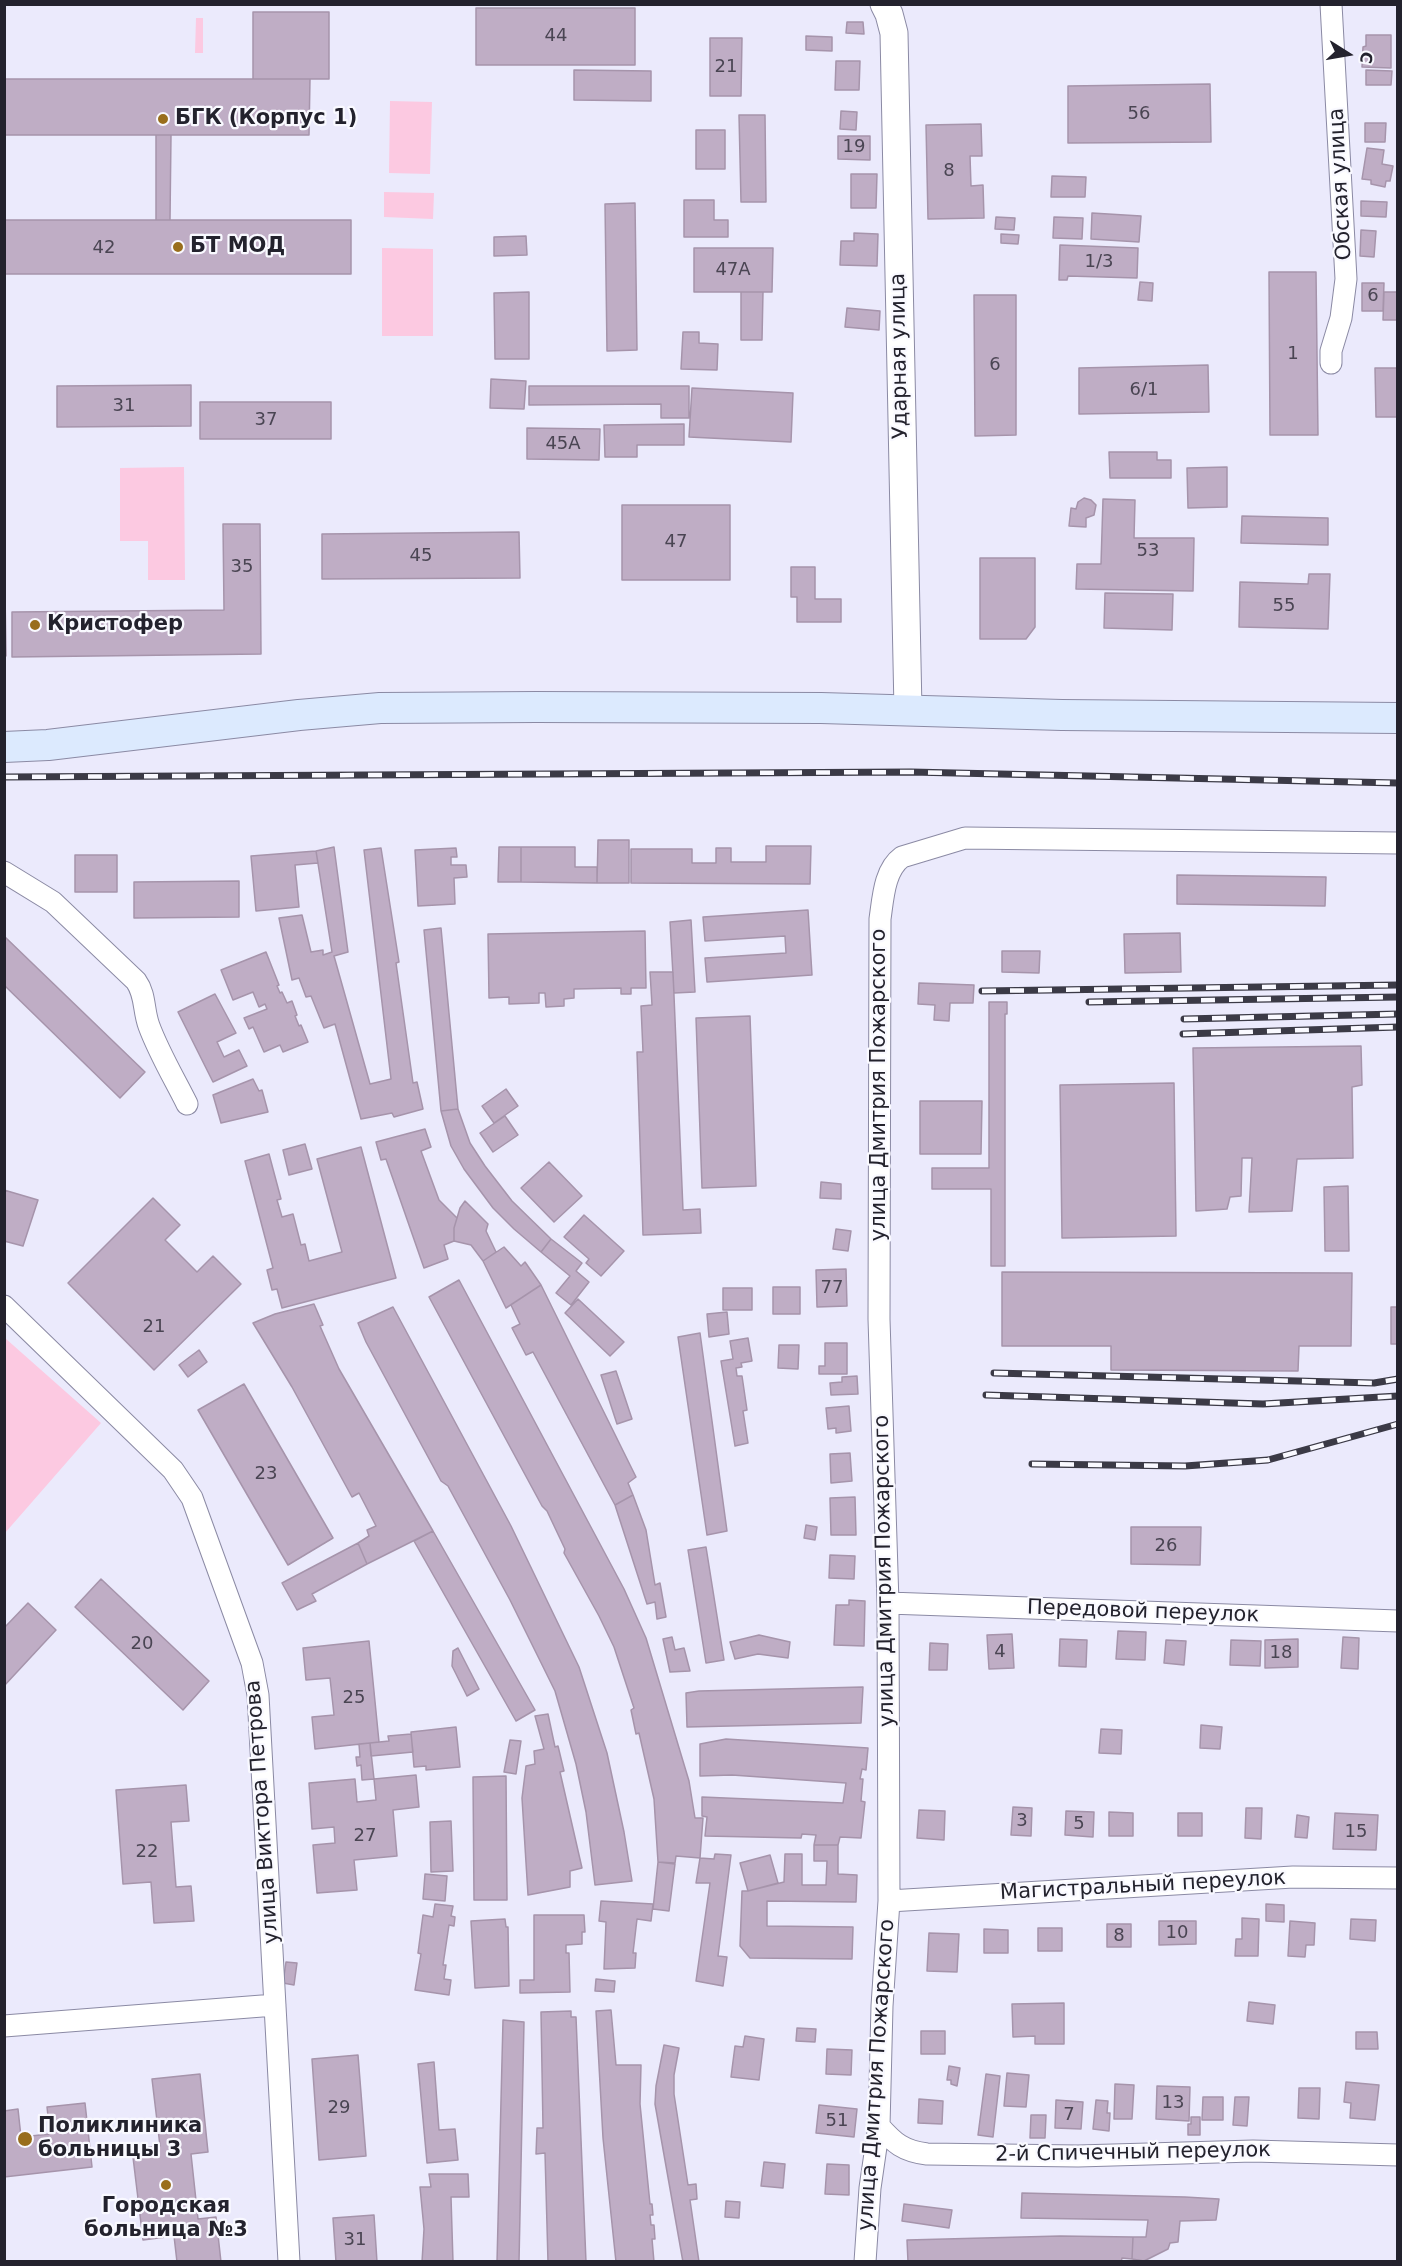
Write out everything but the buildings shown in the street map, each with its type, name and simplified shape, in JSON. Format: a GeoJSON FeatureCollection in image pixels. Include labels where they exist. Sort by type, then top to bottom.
{"type":"FeatureCollection","features":[{"type":"Feature","properties":{"kind":"main road"},"geometry":{"type":"LineString","coordinates":[[4,747],[48,745],[299,715],[380,708],[536,706],[1398,718]]}},
{"type":"Feature","properties":{"kind":"street","name":"Ударная улица"},"geometry":{"type":"LineString","coordinates":[[884,4],[894,33],[908,710]]}},
{"type":"Feature","properties":{"kind":"street","name":"Обская улица"},"geometry":{"type":"LineString","coordinates":[[1330,4],[1346,279],[1341,318],[1331,351],[1331,363]]}},
{"type":"Feature","properties":{"kind":"street","name":"улица Дмитрия Пожарского"},"geometry":{"type":"LineString","coordinates":[[865,2262],[870,2188],[879,2126],[882,2006],[889,1901],[888,1603],[879,1319],[880,920],[887,881],[895,861],[902,856],[965,838],[1398,843]]}},
{"type":"Feature","properties":{"kind":"street"},"geometry":{"type":"LineString","coordinates":[[4,872],[53,902],[136,981],[144,997],[150,1029],[187,1104]]}},
{"type":"Feature","properties":{"kind":"street","name":"улица Виктора Петрова"},"geometry":{"type":"LineString","coordinates":[[4,1306],[173,1470],[192,1498],[252,1663],[256,1680],[289,2262]]}},
{"type":"Feature","properties":{"kind":"street","name":"Передовой переулок"},"geometry":{"type":"LineString","coordinates":[[888,1603],[1398,1621]]}},
{"type":"Feature","properties":{"kind":"street","name":"Магистральный переулок"},"geometry":{"type":"LineString","coordinates":[[889,1901],[1293,1877],[1398,1878]]}},
{"type":"Feature","properties":{"kind":"street"},"geometry":{"type":"LineString","coordinates":[[4,2026],[275,2005]]}},
{"type":"Feature","properties":{"kind":"street","name":"2-й Спичечный переулок"},"geometry":{"type":"LineString","coordinates":[[879,2126],[892,2142],[914,2152],[927,2154],[1078,2156],[1253,2151],[1398,2155]]}},
{"type":"Feature","properties":{"kind":"shaded area"},"geometry":{"type":"Polygon","coordinates":[[[196,18],[203,18],[203,53],[195,53],[196,18]]]}},
{"type":"Feature","properties":{"kind":"shaded area"},"geometry":{"type":"Polygon","coordinates":[[[390,101],[432,102],[430,174],[389,173],[390,101]]]}},
{"type":"Feature","properties":{"kind":"shaded area"},"geometry":{"type":"Polygon","coordinates":[[[384,192],[434,193],[433,219],[384,217],[384,192]]]}},
{"type":"Feature","properties":{"kind":"shaded area"},"geometry":{"type":"Polygon","coordinates":[[[382,248],[433,249],[433,336],[382,336],[382,248]]]}},
{"type":"Feature","properties":{"kind":"shaded area"},"geometry":{"type":"Polygon","coordinates":[[[184,467],[185,580],[148,580],[148,541],[120,541],[120,468],[184,467]]]}},
{"type":"Feature","properties":{"kind":"shaded area"},"geometry":{"type":"Polygon","coordinates":[[[5,1338],[101,1423],[5,1533],[5,1338]]]}},
{"type":"Feature","properties":{"kind":"railway"},"geometry":{"type":"LineString","coordinates":[[4,777],[911,772],[1398,783]]}},
{"type":"Feature","properties":{"kind":"railway"},"geometry":{"type":"LineString","coordinates":[[982,991],[1398,985]]}},
{"type":"Feature","properties":{"kind":"railway"},"geometry":{"type":"LineString","coordinates":[[1089,1002],[1398,997]]}},
{"type":"Feature","properties":{"kind":"railway"},"geometry":{"type":"LineString","coordinates":[[1184,1019],[1398,1014]]}},
{"type":"Feature","properties":{"kind":"railway"},"geometry":{"type":"LineString","coordinates":[[1183,1034],[1398,1027]]}},
{"type":"Feature","properties":{"kind":"railway"},"geometry":{"type":"LineString","coordinates":[[994,1373],[1374,1383],[1398,1379]]}},
{"type":"Feature","properties":{"kind":"railway"},"geometry":{"type":"LineString","coordinates":[[986,1395],[1263,1404],[1398,1396]]}},
{"type":"Feature","properties":{"kind":"railway"},"geometry":{"type":"LineString","coordinates":[[1032,1464],[1185,1466],[1268,1460],[1398,1424]]}},
{"type":"Feature","properties":{"kind":"place","name":"БГК (Корпус 1)"},"geometry":{"type":"Point","coordinates":[163,119]}},
{"type":"Feature","properties":{"kind":"place","name":"БТ МОД"},"geometry":{"type":"Point","coordinates":[178,247]}},
{"type":"Feature","properties":{"kind":"place","name":"Кристофер"},"geometry":{"type":"Point","coordinates":[35,625]}},
{"type":"Feature","properties":{"kind":"place","name":"Поликлиника больницы 3"},"geometry":{"type":"Point","coordinates":[25,2139]}},
{"type":"Feature","properties":{"kind":"place","name":"Городская больница №3"},"geometry":{"type":"Point","coordinates":[166,2185]}}]}
